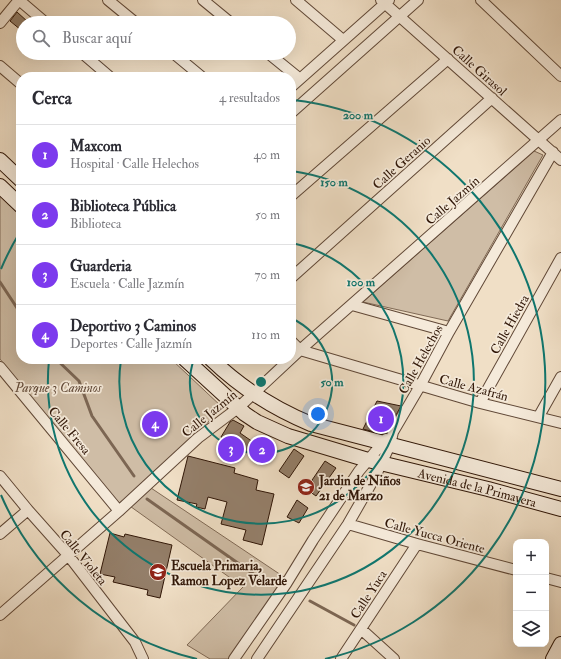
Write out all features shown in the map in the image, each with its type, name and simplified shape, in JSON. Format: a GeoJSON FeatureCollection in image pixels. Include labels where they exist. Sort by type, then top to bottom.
{"type":"FeatureCollection","features":[{"type":"Feature","properties":{"kind":"street"},"geometry":{"type":"LineString","coordinates":[[0,23],[19,0],[38,16]]}},
{"type":"Feature","properties":{"kind":"street"},"geometry":{"type":"LineString","coordinates":[[108,0],[127,16]]}},
{"type":"Feature","properties":{"kind":"street"},"geometry":{"type":"LineString","coordinates":[[203,0],[222,16]]}},
{"type":"Feature","properties":{"kind":"street"},"geometry":{"type":"LineString","coordinates":[[296,0],[344,40]]}},
{"type":"Feature","properties":{"kind":"street"},"geometry":{"type":"LineString","coordinates":[[296,109],[418,0]]}},
{"type":"Feature","properties":{"kind":"street"},"geometry":{"type":"LineString","coordinates":[[481,0],[561,76]]}},
{"type":"Feature","properties":{"kind":"street"},"geometry":{"type":"LineString","coordinates":[[296,82],[344,40],[385,1]]}},
{"type":"Feature","properties":{"kind":"street","name":"Calle Girasol"},"geometry":{"type":"LineString","coordinates":[[385,1],[400,17],[561,160]]}},
{"type":"Feature","properties":{"kind":"street"},"geometry":{"type":"LineString","coordinates":[[296,192],[448,59]]}},
{"type":"Feature","properties":{"kind":"street"},"geometry":{"type":"LineString","coordinates":[[90,60],[104,72]]}},
{"type":"Feature","properties":{"kind":"street"},"geometry":{"type":"LineString","coordinates":[[181,60],[196,72]]}},
{"type":"Feature","properties":{"kind":"street"},"geometry":{"type":"LineString","coordinates":[[277,60],[291,72]]}},
{"type":"Feature","properties":{"kind":"street"},"geometry":{"type":"LineString","coordinates":[[0,66],[16,80]]}},
{"type":"Feature","properties":{"kind":"street"},"geometry":{"type":"LineString","coordinates":[[296,76],[300,79]]}},
{"type":"Feature","properties":{"kind":"street","name":"Calle Geranio"},"geometry":{"type":"LineString","coordinates":[[296,274],[492,98]]}},
{"type":"Feature","properties":{"kind":"street","name":"Calle Jazmín"},"geometry":{"type":"LineString","coordinates":[[296,354],[561,120]]}},
{"type":"Feature","properties":{"kind":"street","name":"Calle Helechos"},"geometry":{"type":"LineString","coordinates":[[388,440],[553,152]]}},
{"type":"Feature","properties":{"kind":"street"},"geometry":{"type":"LineString","coordinates":[[0,160],[16,175]]}},
{"type":"Feature","properties":{"kind":"street"},"geometry":{"type":"LineString","coordinates":[[0,186],[16,201]]}},
{"type":"Feature","properties":{"kind":"street","name":"Calle Hiedra"},"geometry":{"type":"LineString","coordinates":[[480,403],[561,258]]}},
{"type":"Feature","properties":{"kind":"street"},"geometry":{"type":"LineString","coordinates":[[352,305],[449,332]]}},
{"type":"Feature","properties":{"kind":"street","name":"Calle Azafrán"},"geometry":{"type":"LineString","coordinates":[[296,346],[300,350],[420,386],[480,403],[561,422]]}},
{"type":"Feature","properties":{"kind":"street","name":"Avenida de la Primavera"},"geometry":{"type":"LineString","coordinates":[[190,364],[238,408],[257,422],[288,436],[375,461],[561,509]]}},
{"type":"Feature","properties":{"kind":"street","name":"Avenida de la Primavera"},"geometry":{"type":"LineString","coordinates":[[216,364],[252,394],[286,413],[311,424],[388,440],[561,489]]}},
{"type":"Feature","properties":{"kind":"street","name":"Calle Jazmín"},"geometry":{"type":"LineString","coordinates":[[0,615],[198,438],[238,408],[285,364]]}},
{"type":"Feature","properties":{"kind":"street","name":"Calle Fresa"},"geometry":{"type":"LineString","coordinates":[[0,367],[119,510]]}},
{"type":"Feature","properties":{"kind":"street"},"geometry":{"type":"LineString","coordinates":[[539,416],[561,378]]}},
{"type":"Feature","properties":{"kind":"street"},"geometry":{"type":"LineString","coordinates":[[234,659],[282,590],[313,540],[375,461],[388,440]]}},
{"type":"Feature","properties":{"kind":"street"},"geometry":{"type":"LineString","coordinates":[[257,659],[348,524],[375,477],[375,461]]}},
{"type":"Feature","properties":{"kind":"street","name":"Calle Violeta"},"geometry":{"type":"LineString","coordinates":[[0,476],[68,555],[135,642],[143,659]]}},
{"type":"Feature","properties":{"kind":"street"},"geometry":{"type":"LineString","coordinates":[[0,534],[28,510]]}},
{"type":"Feature","properties":{"kind":"street","name":"Calle Yucca Oriente"},"geometry":{"type":"LineString","coordinates":[[348,524],[513,569]]}},
{"type":"Feature","properties":{"kind":"street","name":"Calle Yuca"},"geometry":{"type":"LineString","coordinates":[[341,659],[417,544]]}},
{"type":"Feature","properties":{"kind":"street"},"geometry":{"type":"LineString","coordinates":[[549,579],[561,582]]}},
{"type":"Feature","properties":{"kind":"street"},"geometry":{"type":"LineString","coordinates":[[361,629],[394,659]]}},
{"type":"Feature","properties":{"kind":"street"},"geometry":{"type":"LineString","coordinates":[[553,659],[561,644]]}},
{"type":"Feature","properties":{"kind":"green space"},"geometry":{"type":"Polygon","coordinates":[[[534,151],[543,155],[448,321],[363,302],[534,151]]]}},
{"type":"Feature","properties":{"kind":"green space","name":"Parque 3 Caminos"},"geometry":{"type":"Polygon","coordinates":[[[0,194],[16,209],[16,364],[176,364],[222,407],[199,432],[145,484],[284,577],[232,659],[210,659],[187,645],[243,587],[127,504],[142,486],[118,504],[0,359],[0,194]]]}},
{"type":"Feature","properties":{"kind":"building"},"geometry":{"type":"Polygon","coordinates":[[[17,12],[21,16],[16,16],[16,26],[10,21],[17,12]]]}},
{"type":"Feature","properties":{"kind":"building"},"geometry":{"type":"Polygon","coordinates":[[[377,401],[401,406],[386,433],[382,434],[363,429],[377,401]]]}},
{"type":"Feature","properties":{"kind":"building"},"geometry":{"type":"Polygon","coordinates":[[[233,420],[244,426],[240,433],[253,442],[247,453],[221,437],[230,422],[233,420]]]}},
{"type":"Feature","properties":{"kind":"building"},"geometry":{"type":"Polygon","coordinates":[[[258,440],[272,449],[267,457],[253,448],[258,440]]]}},
{"type":"Feature","properties":{"kind":"building"},"geometry":{"type":"Polygon","coordinates":[[[294,449],[304,456],[289,478],[279,471],[294,449]]]}},
{"type":"Feature","properties":{"kind":"building"},"geometry":{"type":"Polygon","coordinates":[[[188,456],[235,468],[234,473],[258,480],[256,490],[274,494],[262,545],[243,540],[246,530],[221,524],[227,502],[208,497],[205,509],[196,507],[197,504],[177,500],[188,456]]]}},
{"type":"Feature","properties":{"kind":"building"},"geometry":{"type":"Polygon","coordinates":[[[325,461],[336,468],[316,496],[306,489],[325,461]]]}},
{"type":"Feature","properties":{"kind":"building"},"geometry":{"type":"Polygon","coordinates":[[[297,500],[308,508],[299,523],[287,517],[297,500]]]}},
{"type":"Feature","properties":{"kind":"building"},"geometry":{"type":"Polygon","coordinates":[[[110,533],[124,537],[125,534],[172,545],[160,598],[147,595],[148,590],[113,582],[115,577],[100,574],[110,533]]]}},
{"type":"Feature","properties":{"kind":"waterway"},"geometry":{"type":"LineString","coordinates":[[0,282],[16,306]]}},
{"type":"Feature","properties":{"kind":"waterway"},"geometry":{"type":"LineString","coordinates":[[61,364],[79,381],[92,416],[134,476]]}},
{"type":"Feature","properties":{"kind":"waterway"},"geometry":{"type":"LineString","coordinates":[[147,499],[269,585]]}},
{"type":"Feature","properties":{"kind":"waterway"},"geometry":{"type":"LineString","coordinates":[[310,601],[354,625]]}},
{"type":"Feature","properties":{"kind":"place","name":"Maxcom"},"geometry":{"type":"Point","coordinates":[381,419]}},
{"type":"Feature","properties":{"kind":"place","name":"Deportivo 3 Caminos"},"geometry":{"type":"Point","coordinates":[155,424]}},
{"type":"Feature","properties":{"kind":"place","name":"Guarderia"},"geometry":{"type":"Point","coordinates":[231,449]}},
{"type":"Feature","properties":{"kind":"place","name":"Biblioteca Pública"},"geometry":{"type":"Point","coordinates":[262,450]}},
{"type":"Feature","properties":{"kind":"place","name":"Jardin de Niños 21 de Marzo"},"geometry":{"type":"Point","coordinates":[306,487]}},
{"type":"Feature","properties":{"kind":"place","name":"Escuela Primaria, Ramon Lopez Velarde"},"geometry":{"type":"Point","coordinates":[158,572]}}]}
